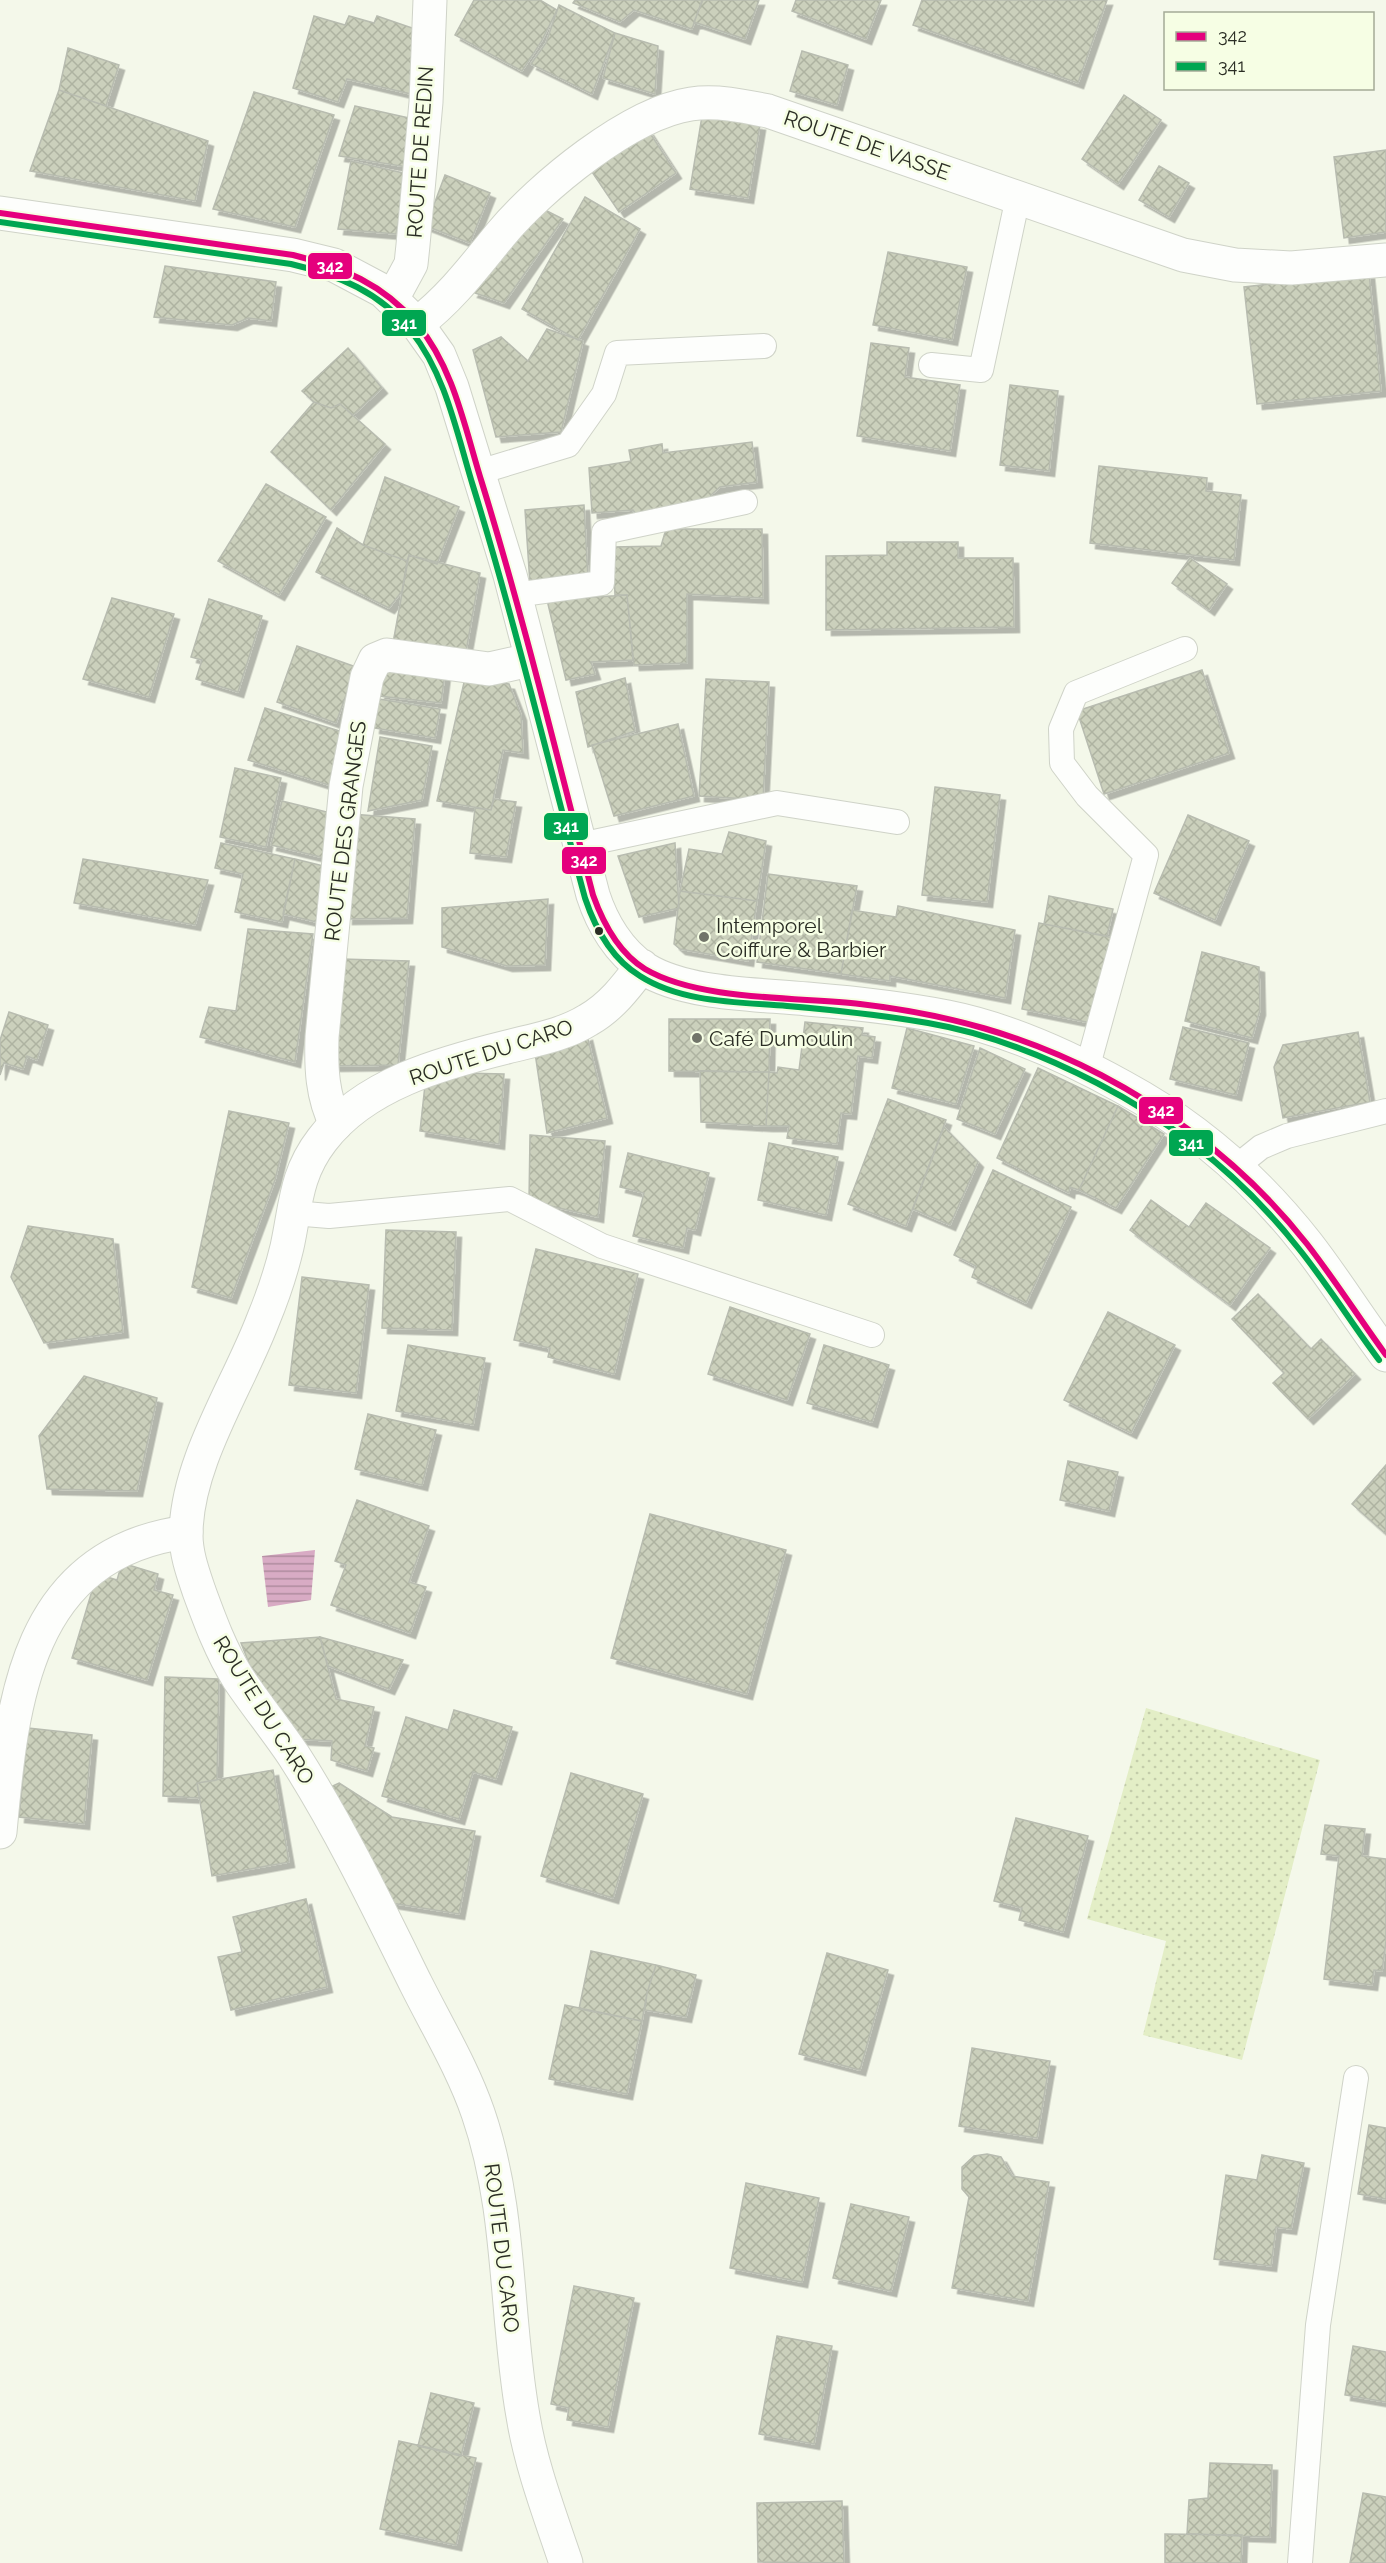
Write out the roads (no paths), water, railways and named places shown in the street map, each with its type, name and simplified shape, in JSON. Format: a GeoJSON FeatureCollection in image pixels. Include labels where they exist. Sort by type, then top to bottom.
{"type":"FeatureCollection","features":[{"type":"Feature","properties":{"kind":"street","name":"ROUTE DE REDIN"},"geometry":{"type":"LineString","coordinates":[[392,299],[409,268],[412,251],[426,102],[430,0]]}},
{"type":"Feature","properties":{"kind":"street","name":"ROUTE DE VASSE"},"geometry":{"type":"LineString","coordinates":[[417,324],[458,289],[521,212],[556,181],[629,127],[691,104],[744,106],[768,111],[1183,255],[1234,265],[1291,268],[1386,261]]}},
{"type":"Feature","properties":{"kind":"street"},"geometry":{"type":"LineString","coordinates":[[0,213],[293,255],[334,264],[360,277],[392,299],[417,324],[439,355],[479,472],[515,595],[530,660],[560,760],[597,909],[611,934],[642,966],[668,980],[701,987],[884,1006],[947,1017],[1008,1034],[1087,1069],[1174,1118],[1236,1167],[1271,1201],[1305,1242],[1386,1356]]}},
{"type":"Feature","properties":{"kind":"street","name":"ROUTE DES GRANGES"},"geometry":{"type":"LineString","coordinates":[[336,1124],[325,1101],[321,1064],[322,1037],[346,786],[360,703],[372,664],[377,657],[387,656],[489,669],[530,660]]}},
{"type":"Feature","properties":{"kind":"street","name":"ROUTE DU CARO"},"geometry":{"type":"LineString","coordinates":[[566,2563],[537,2473],[523,2419],[504,2234],[490,2153],[478,2111],[390,1932],[327,1815],[294,1757],[237,1676],[216,1636],[192,1571],[186,1532],[190,1499],[206,1452],[231,1388],[255,1341],[276,1287],[297,1186],[306,1161],[336,1124],[388,1086],[423,1070],[550,1036],[586,1022],[610,1004],[642,966]]}},
{"type":"Feature","properties":{"kind":"street"},"geometry":{"type":"LineString","coordinates":[[0,1832],[5,1778],[19,1696],[34,1650],[57,1606],[80,1578],[110,1556],[141,1542],[186,1532]]}},
{"type":"Feature","properties":{"kind":"lane"},"geometry":{"type":"LineString","coordinates":[[931,365],[981,369],[1018,197]]}},
{"type":"Feature","properties":{"kind":"lane"},"geometry":{"type":"LineString","coordinates":[[479,472],[568,445],[604,394],[617,353],[764,346]]}},
{"type":"Feature","properties":{"kind":"lane"},"geometry":{"type":"LineString","coordinates":[[515,595],[602,583],[604,532],[746,502]]}},
{"type":"Feature","properties":{"kind":"lane"},"geometry":{"type":"LineString","coordinates":[[1087,1069],[1146,855],[1087,796],[1062,764],[1061,729],[1076,693],[1185,649]]}},
{"type":"Feature","properties":{"kind":"lane"},"geometry":{"type":"LineString","coordinates":[[580,845],[777,803],[897,822]]}},
{"type":"Feature","properties":{"kind":"lane"},"geometry":{"type":"LineString","coordinates":[[1236,1167],[1261,1147],[1287,1136],[1386,1111]]}},
{"type":"Feature","properties":{"kind":"lane"},"geometry":{"type":"LineString","coordinates":[[293,1213],[329,1216],[510,1199],[602,1246],[872,1335]]}},
{"type":"Feature","properties":{"kind":"lane"},"geometry":{"type":"LineString","coordinates":[[1300,2563],[1318,2325],[1356,2078]]}},
{"type":"Feature","properties":{"kind":"place","name":"Intemporel Coiffure & Barbier"},"geometry":{"type":"Point","coordinates":[704,937]}},
{"type":"Feature","properties":{"kind":"place","name":"Café Dumoulin"},"geometry":{"type":"Point","coordinates":[697,1038]}}]}
